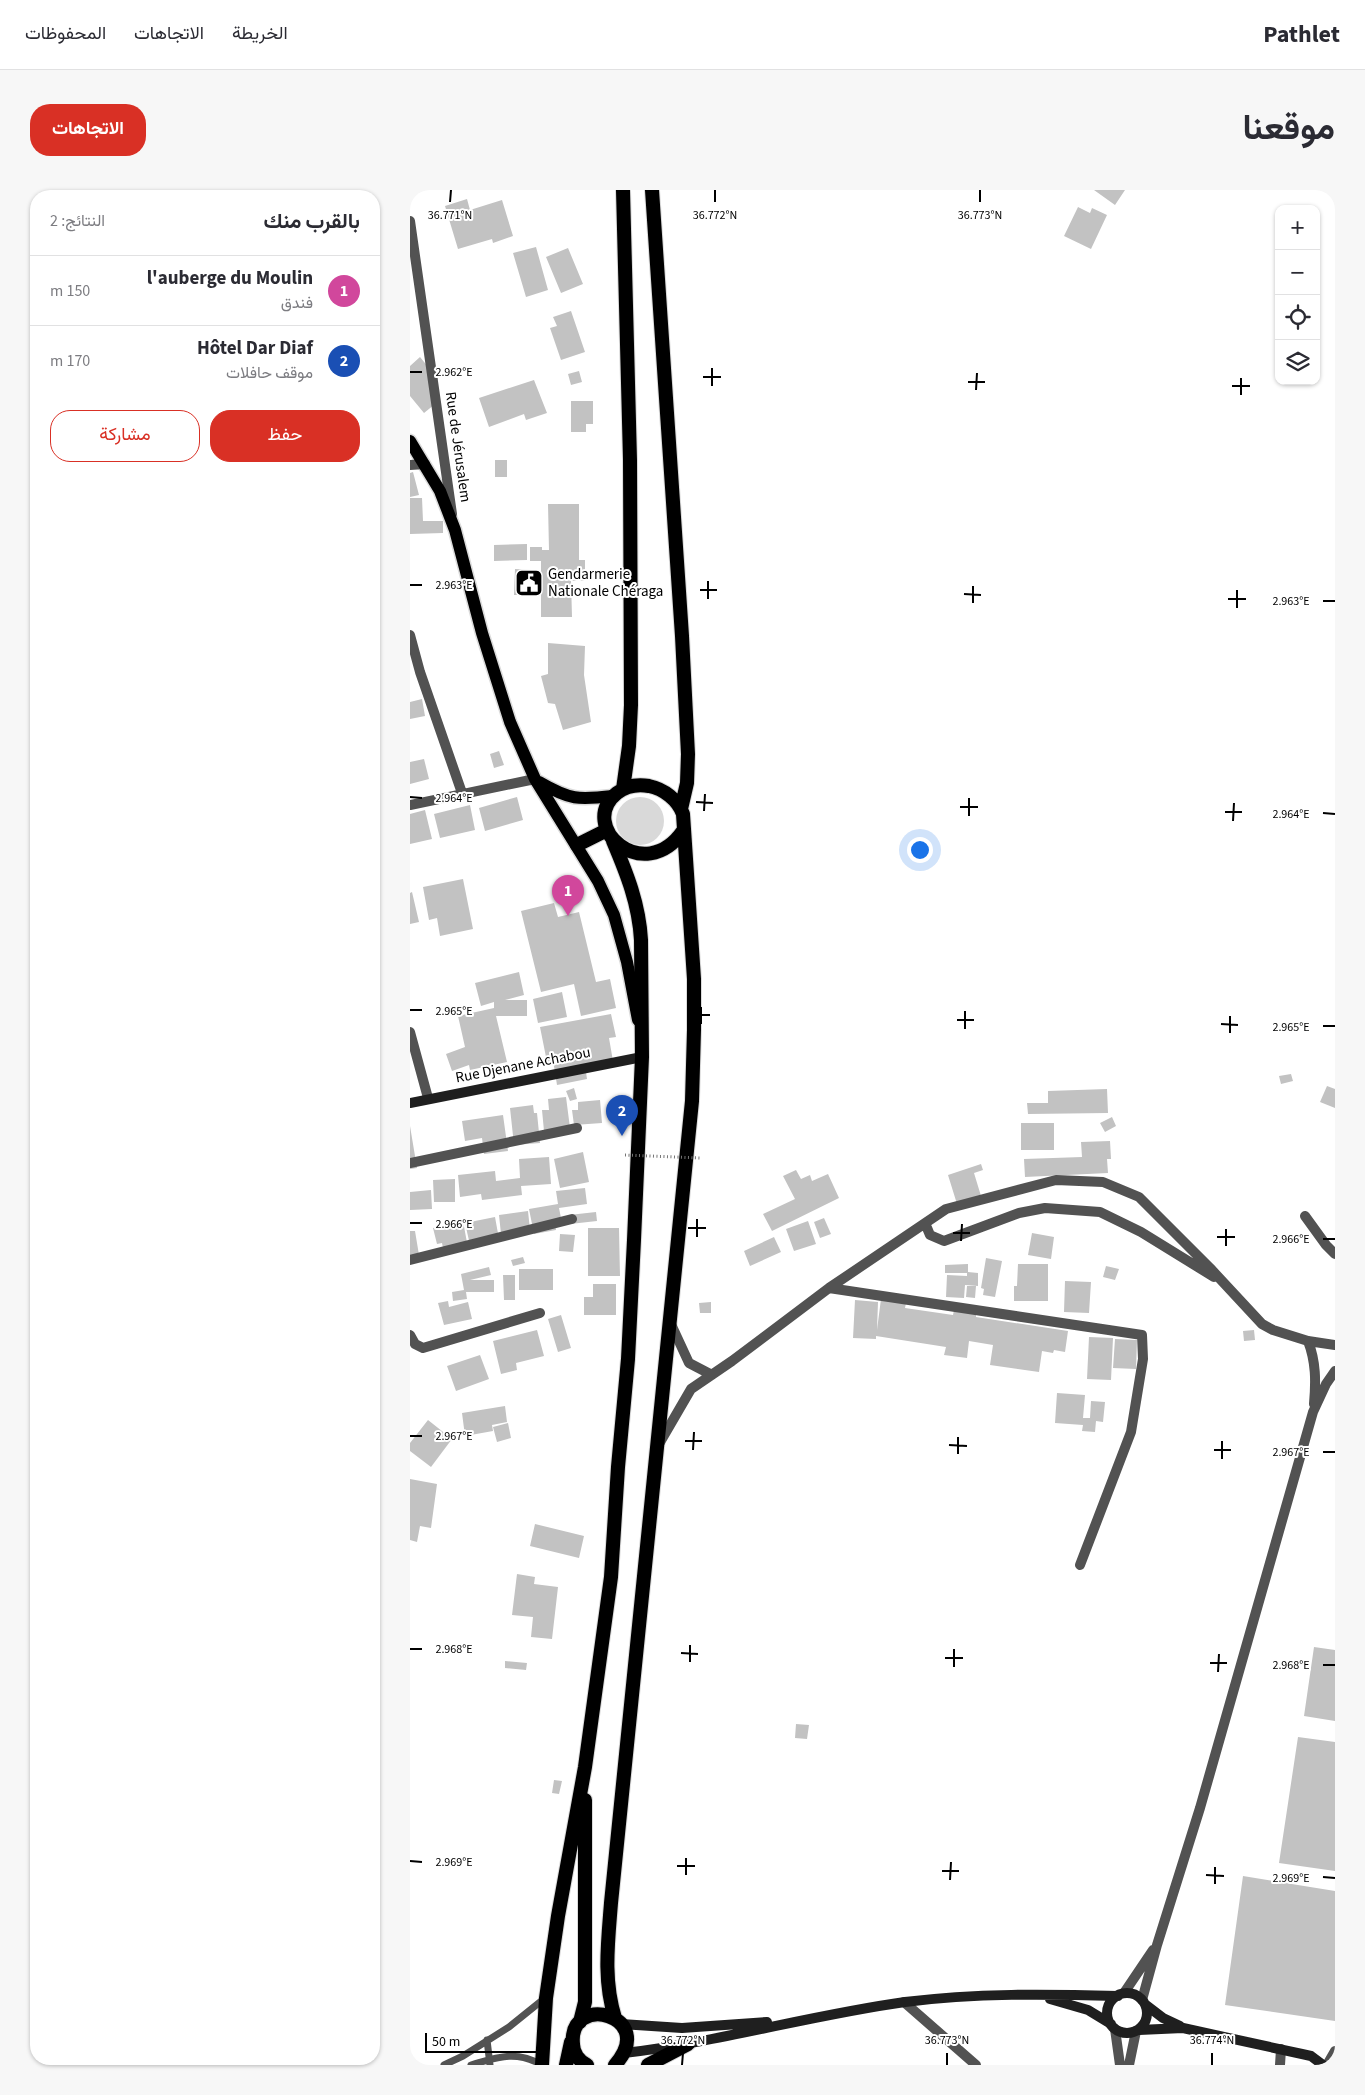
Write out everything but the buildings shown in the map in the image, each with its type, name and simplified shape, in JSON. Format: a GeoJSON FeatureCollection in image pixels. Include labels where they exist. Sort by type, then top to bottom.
{"type":"FeatureCollection","features":[{"type":"Feature","properties":{"kind":"highway"},"geometry":{"type":"LineString","coordinates":[[542,2065],[546,1998],[567,1862],[585,1767],[611,1577],[628,1349],[642,1058],[640,923],[630,881],[609,834],[605,818],[607,806],[618,792],[629,746],[631,705],[630,460],[623,190]]}},
{"type":"Feature","properties":{"kind":"highway"},"geometry":{"type":"LineString","coordinates":[[652,190],[682,626],[688,754],[687,783],[681,809]]}},
{"type":"Feature","properties":{"kind":"highway"},"geometry":{"type":"LineString","coordinates":[[618,792],[633,786],[655,788],[670,796],[681,809],[685,820],[683,831],[692,952],[694,1030],[692,1101],[611,1903],[607,1959],[608,1998],[626,2038],[618,2061]]}},
{"type":"Feature","properties":{"kind":"highway"},"geometry":{"type":"LineString","coordinates":[[609,834],[626,849],[644,854],[657,852],[669,847],[683,831]]}},
{"type":"Feature","properties":{"kind":"highway"},"geometry":{"type":"LineString","coordinates":[[576,845],[609,834]]}},
{"type":"Feature","properties":{"kind":"highway"},"geometry":{"type":"LineString","coordinates":[[580,2022],[585,2002],[585,1767]]}},
{"type":"Feature","properties":{"kind":"highway"},"geometry":{"type":"LineString","coordinates":[[566,2065],[574,2030],[587,2016],[606,2014],[618,2021]]}},
{"type":"Feature","properties":{"kind":"highway"},"geometry":{"type":"LineString","coordinates":[[572,2039],[577,2057],[587,2065]]}},
{"type":"Feature","properties":{"kind":"highway"},"geometry":{"type":"LineString","coordinates":[[648,2065],[688,2044]]}},
{"type":"Feature","properties":{"kind":"main road"},"geometry":{"type":"LineString","coordinates":[[410,440],[440,491],[455,530],[482,633],[510,722],[535,779],[598,881],[614,916],[627,962],[642,1042]]}},
{"type":"Feature","properties":{"kind":"main road"},"geometry":{"type":"LineString","coordinates":[[535,779],[562,795],[569,797],[591,798],[618,792]]}},
{"type":"Feature","properties":{"kind":"main road","name":"Rue Djenane Achabou"},"geometry":{"type":"LineString","coordinates":[[410,1103],[642,1058]]}},
{"type":"Feature","properties":{"kind":"main road"},"geometry":{"type":"LineString","coordinates":[[618,2061],[688,2044],[904,2002],[976,1994],[1134,1994],[1163,2018],[1183,2028],[1311,2056],[1323,2065]]}},
{"type":"Feature","properties":{"kind":"main road"},"geometry":{"type":"LineString","coordinates":[[1113,2027],[1108,2012],[1109,2005],[1121,1994]]}},
{"type":"Feature","properties":{"kind":"main road"},"geometry":{"type":"LineString","coordinates":[[1034,1995],[1088,2010],[1125,2033],[1183,2028]]}},
{"type":"Feature","properties":{"kind":"main road"},"geometry":{"type":"LineString","coordinates":[[1138,2031],[1147,2019],[1144,2002]]}},
{"type":"Feature","properties":{"kind":"main road"},"geometry":{"type":"LineString","coordinates":[[618,2021],[682,2028],[805,2020]]}},
{"type":"Feature","properties":{"kind":"street","name":"Rue de Jérusalem"},"geometry":{"type":"LineString","coordinates":[[410,221],[455,530]]}},
{"type":"Feature","properties":{"kind":"street"},"geometry":{"type":"LineString","coordinates":[[410,465],[425,464]]}},
{"type":"Feature","properties":{"kind":"street"},"geometry":{"type":"LineString","coordinates":[[410,635],[415,673],[462,793]]}},
{"type":"Feature","properties":{"kind":"street"},"geometry":{"type":"LineString","coordinates":[[410,805],[535,779]]}},
{"type":"Feature","properties":{"kind":"street"},"geometry":{"type":"LineString","coordinates":[[410,1032],[428,1098]]}},
{"type":"Feature","properties":{"kind":"street"},"geometry":{"type":"LineString","coordinates":[[410,1163],[577,1128]]}},
{"type":"Feature","properties":{"kind":"street"},"geometry":{"type":"LineString","coordinates":[[656,1449],[691,1389],[829,1288],[925,1223],[946,1209],[1056,1180],[1103,1182],[1139,1198],[1262,1324],[1272,1330],[1308,1341],[1335,1345]]}},
{"type":"Feature","properties":{"kind":"street"},"geometry":{"type":"LineString","coordinates":[[925,1223],[930,1235],[944,1241],[1028,1211],[1045,1208],[1100,1212],[1141,1232],[1226,1285]]}},
{"type":"Feature","properties":{"kind":"street"},"geometry":{"type":"LineString","coordinates":[[1306,1216],[1326,1245],[1335,1254]]}},
{"type":"Feature","properties":{"kind":"street"},"geometry":{"type":"LineString","coordinates":[[410,1260],[572,1220]]}},
{"type":"Feature","properties":{"kind":"street"},"geometry":{"type":"LineString","coordinates":[[829,1288],[1142,1334],[1143,1359],[1131,1432],[1080,1565]]}},
{"type":"Feature","properties":{"kind":"street"},"geometry":{"type":"LineString","coordinates":[[410,1335],[415,1344],[422,1348],[540,1313]]}},
{"type":"Feature","properties":{"kind":"street"},"geometry":{"type":"LineString","coordinates":[[670,1322],[689,1363],[712,1374]]}},
{"type":"Feature","properties":{"kind":"street"},"geometry":{"type":"LineString","coordinates":[[1308,1341],[1314,1357],[1316,1381],[1313,1412]]}},
{"type":"Feature","properties":{"kind":"street"},"geometry":{"type":"LineString","coordinates":[[1144,2002],[1157,1945],[1200,1808],[1313,1412],[1326,1384],[1335,1371]]}},
{"type":"Feature","properties":{"kind":"street"},"geometry":{"type":"LineString","coordinates":[[1121,1994],[1157,1945]]}},
{"type":"Feature","properties":{"kind":"street"},"geometry":{"type":"LineString","coordinates":[[904,2002],[976,2065]]}},
{"type":"Feature","properties":{"kind":"street"},"geometry":{"type":"LineString","coordinates":[[1113,2027],[1120,2065]]}},
{"type":"Feature","properties":{"kind":"street"},"geometry":{"type":"LineString","coordinates":[[1129,2065],[1138,2031]]}},
{"type":"Feature","properties":{"kind":"street"},"geometry":{"type":"LineString","coordinates":[[1280,2065],[1281,2050]]}},
{"type":"Feature","properties":{"kind":"street"},"geometry":{"type":"LineString","coordinates":[[1327,2065],[1335,2051]]}},
{"type":"Feature","properties":{"kind":"lane"},"geometry":{"type":"LineString","coordinates":[[444,2065],[463,2056],[519,2021],[546,1998]]}},
{"type":"Feature","properties":{"kind":"lane"},"geometry":{"type":"LineString","coordinates":[[487,2040],[490,2062]]}},
{"type":"Feature","properties":{"kind":"lane"},"geometry":{"type":"LineString","coordinates":[[471,2065],[518,2055],[527,2057],[542,2065]]}},
{"type":"Feature","properties":{"kind":"path"},"geometry":{"type":"LineString","coordinates":[[625,1155],[700,1158]]}},
{"type":"Feature","properties":{"kind":"shaded area"},"geometry":{"type":"Polygon","coordinates":[[[635,797],[645,797],[657,804],[664,816],[664,826],[657,838],[645,845],[635,845],[627,841],[620,834],[616,826],[616,816],[620,808],[627,801],[635,797]]]}},
{"type":"Feature","properties":{"kind":"place","name":"Gendarmerie Nationale Chéraga"},"geometry":{"type":"Point","coordinates":[529,583]}},
{"type":"Feature","properties":{"kind":"place","name":"l'auberge du Moulin"},"geometry":{"type":"Point","coordinates":[568,916]}},
{"type":"Feature","properties":{"kind":"place","name":"Hôtel Dar Diaf"},"geometry":{"type":"Point","coordinates":[622,1136]}}]}
